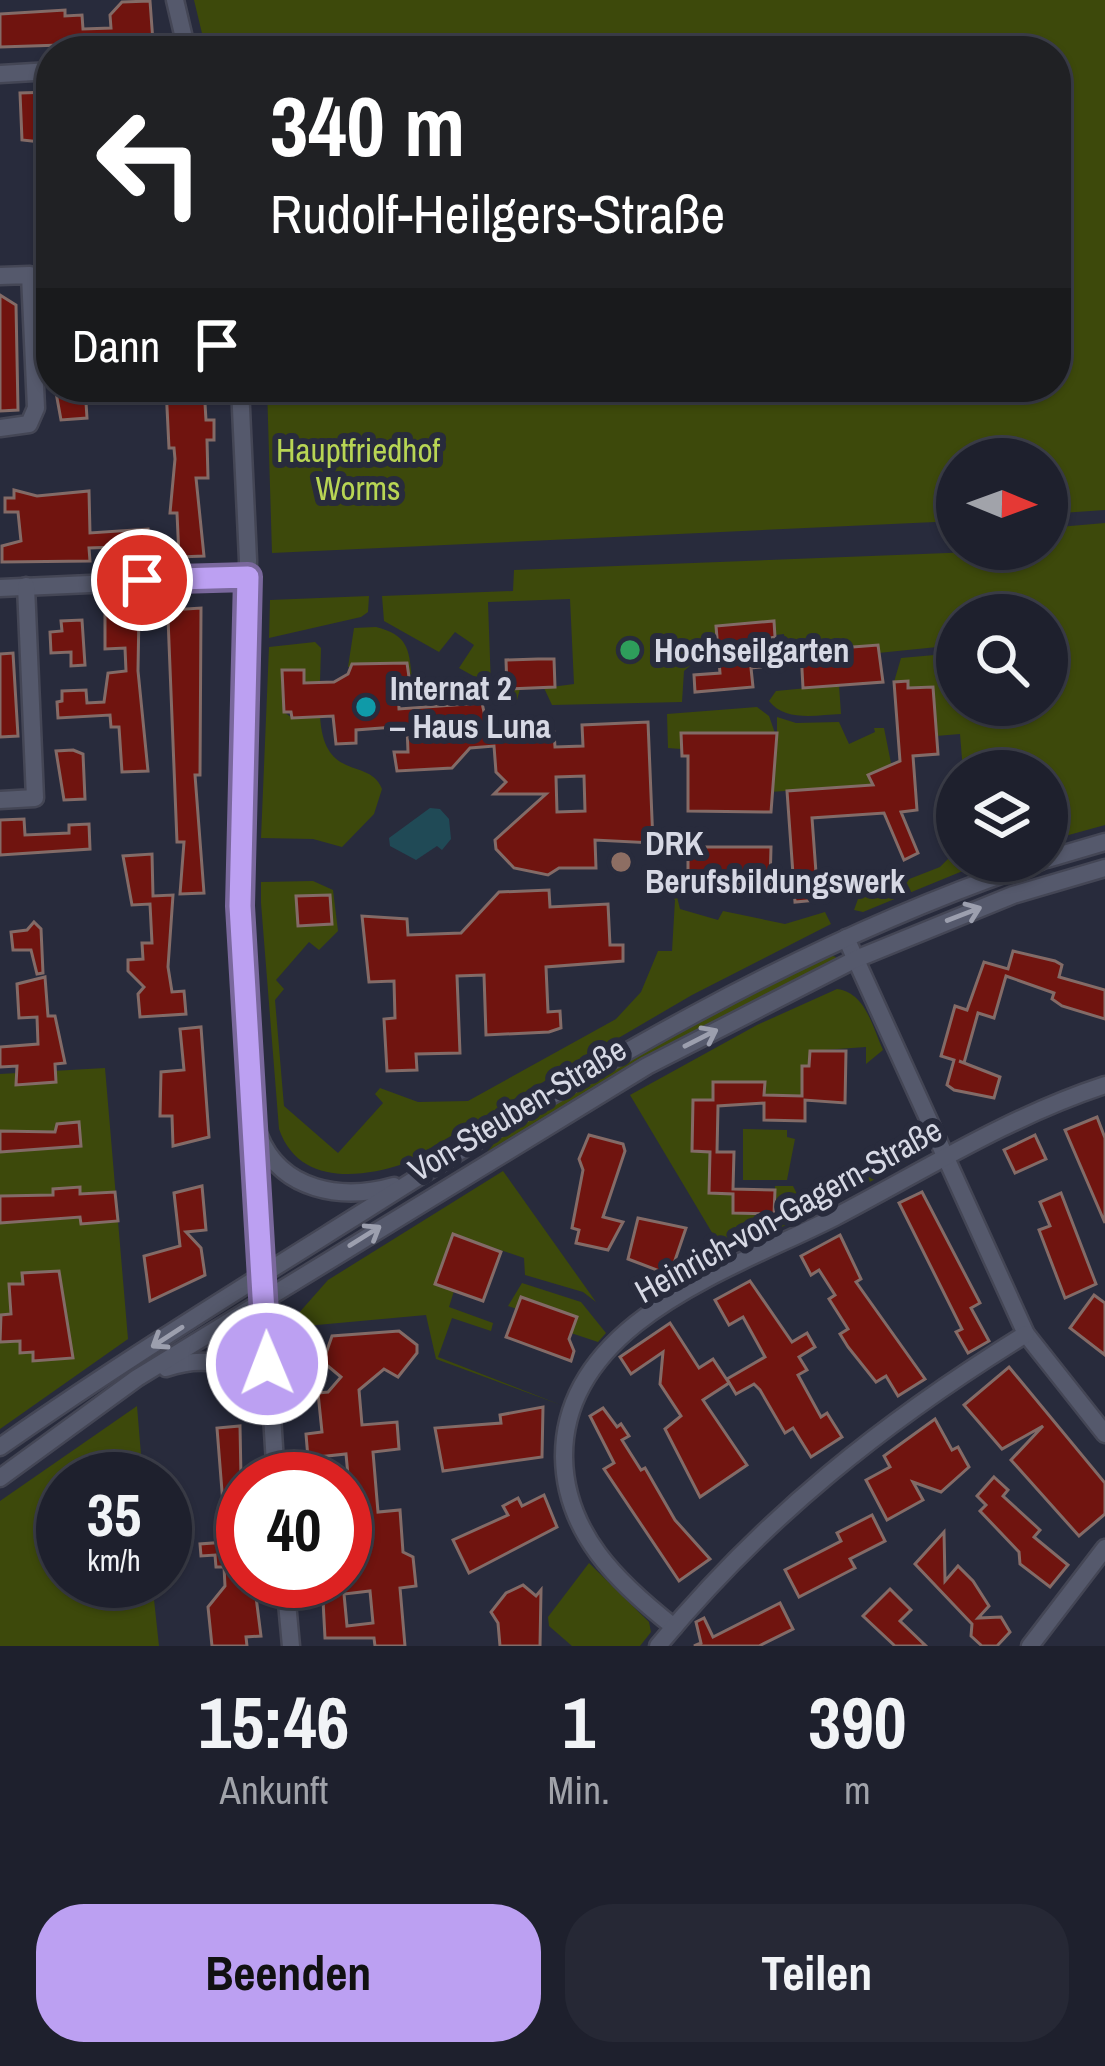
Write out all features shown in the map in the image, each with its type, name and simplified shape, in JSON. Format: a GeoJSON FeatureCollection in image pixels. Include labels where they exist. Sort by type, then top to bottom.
{"type":"FeatureCollection","features":[{"type":"Feature","properties":{"kind":"street"},"geometry":{"type":"LineString","coordinates":[[175,0],[183,36]]}},
{"type":"Feature","properties":{"kind":"street"},"geometry":{"type":"LineString","coordinates":[[0,74],[36,72]]}},
{"type":"Feature","properties":{"kind":"street"},"geometry":{"type":"LineString","coordinates":[[0,276],[30,275],[36,408],[23,427],[0,428]]}},
{"type":"Feature","properties":{"kind":"street"},"geometry":{"type":"LineString","coordinates":[[241,402],[248,577],[239,875],[274,1452]]}},
{"type":"Feature","properties":{"kind":"street"},"geometry":{"type":"LineString","coordinates":[[0,587],[248,577]]}},
{"type":"Feature","properties":{"kind":"street"},"geometry":{"type":"LineString","coordinates":[[0,800],[35,798],[26,586]]}},
{"type":"Feature","properties":{"kind":"street","name":"Von-Steuben-Straße"},"geometry":{"type":"LineString","coordinates":[[1068,853],[1105,842]]}},
{"type":"Feature","properties":{"kind":"street","name":"Von-Steuben-Straße"},"geometry":{"type":"LineString","coordinates":[[0,1478],[136,1378],[647,1066],[856,959],[1013,895],[1105,868]]}},
{"type":"Feature","properties":{"kind":"street","name":"Von-Steuben-Straße"},"geometry":{"type":"LineString","coordinates":[[0,1447],[411,1181],[658,1033],[845,938],[988,882]]}},
{"type":"Feature","properties":{"kind":"street"},"geometry":{"type":"LineString","coordinates":[[845,938],[1026,1334],[1105,1434]]}},
{"type":"Feature","properties":{"kind":"street","name":"Heinrich-von-Gagern-Straße"},"geometry":{"type":"LineString","coordinates":[[674,1627],[610,1569],[576,1516],[564,1445],[570,1411],[586,1376],[616,1342],[671,1302],[945,1158],[1105,1085]]}},
{"type":"Feature","properties":{"kind":"street"},"geometry":{"type":"LineString","coordinates":[[256,1130],[275,1165],[304,1184],[356,1192],[411,1181]]}},
{"type":"Feature","properties":{"kind":"street"},"geometry":{"type":"LineString","coordinates":[[658,1646],[728,1565],[849,1454],[1026,1334]]}},
{"type":"Feature","properties":{"kind":"street"},"geometry":{"type":"LineString","coordinates":[[136,1378],[185,1362],[216,1361],[252,1383],[271,1419]]}},
{"type":"Feature","properties":{"kind":"street"},"geometry":{"type":"LineString","coordinates":[[1030,1646],[1105,1548]]}},
{"type":"Feature","properties":{"kind":"street"},"geometry":{"type":"LineString","coordinates":[[287,1608],[291,1646]]}},
{"type":"Feature","properties":{"kind":"green space","name":"Hauptfriedhof Worms"},"geometry":{"type":"Polygon","coordinates":[[[194,0],[1105,0],[1105,510],[1068,513],[1068,438],[936,438],[936,522],[272,553],[267,402],[1071,402],[1071,36],[203,36],[194,0]]]}},
{"type":"Feature","properties":{"kind":"green space"},"geometry":{"type":"Polygon","coordinates":[[[1105,523],[1105,825],[1068,835],[1068,750],[961,750],[960,734],[936,736],[935,699],[894,682],[901,658],[936,655],[936,726],[1068,726],[1068,594],[936,594],[936,647],[878,653],[877,645],[801,651],[804,666],[785,668],[784,634],[775,635],[774,622],[716,626],[717,642],[684,671],[682,702],[552,705],[544,688],[574,684],[570,599],[488,602],[491,686],[459,668],[474,645],[455,632],[439,652],[384,621],[382,596],[513,591],[514,570],[936,553],[936,570],[1068,570],[1068,526],[1105,523]]]}},
{"type":"Feature","properties":{"kind":"green space"},"geometry":{"type":"Polygon","coordinates":[[[369,596],[368,612],[361,617],[269,638],[270,600],[369,596]]]}},
{"type":"Feature","properties":{"kind":"green space"},"geometry":{"type":"Polygon","coordinates":[[[376,627],[400,638],[412,678],[406,663],[348,667],[354,628],[376,627]]]}},
{"type":"Feature","properties":{"kind":"green space"},"geometry":{"type":"Polygon","coordinates":[[[315,642],[321,648],[320,682],[304,683],[303,670],[282,671],[284,712],[292,718],[320,716],[330,751],[376,779],[382,789],[374,814],[342,847],[313,839],[261,838],[269,647],[315,642]]]}},
{"type":"Feature","properties":{"kind":"green space"},"geometry":{"type":"Polygon","coordinates":[[[839,685],[841,714],[792,715],[769,701],[776,691],[839,685]]]}},
{"type":"Feature","properties":{"kind":"green space"},"geometry":{"type":"Polygon","coordinates":[[[494,687],[520,689],[517,700],[494,687]]]}},
{"type":"Feature","properties":{"kind":"green space"},"geometry":{"type":"Polygon","coordinates":[[[757,707],[769,716],[775,733],[682,733],[681,749],[668,748],[667,714],[757,707]]]}},
{"type":"Feature","properties":{"kind":"green space"},"geometry":{"type":"Polygon","coordinates":[[[777,717],[796,723],[839,722],[849,744],[875,732],[874,728],[884,728],[892,768],[915,782],[882,769],[868,775],[873,785],[770,792],[777,717]]]}},
{"type":"Feature","properties":{"kind":"green space"},"geometry":{"type":"Polygon","coordinates":[[[936,869],[936,882],[863,912],[854,910],[858,899],[936,869]]]}},
{"type":"Feature","properties":{"kind":"green space"},"geometry":{"type":"Polygon","coordinates":[[[313,881],[333,890],[338,931],[319,950],[309,942],[276,980],[284,989],[275,1000],[284,1106],[338,1153],[383,1103],[375,1094],[380,1088],[418,1102],[468,1101],[616,1019],[641,992],[658,951],[672,951],[675,900],[661,889],[676,893],[680,909],[718,920],[723,911],[785,924],[825,912],[831,924],[692,995],[403,1164],[367,1173],[331,1173],[300,1160],[279,1129],[261,903],[261,882],[313,881]]]}},
{"type":"Feature","properties":{"kind":"green space"},"geometry":{"type":"Polygon","coordinates":[[[829,955],[836,957],[834,962],[666,1048],[488,1151],[502,1134],[662,1040],[829,955]]]}},
{"type":"Feature","properties":{"kind":"green space"},"geometry":{"type":"Polygon","coordinates":[[[837,989],[861,1004],[883,1050],[866,1064],[866,1047],[810,1051],[805,1096],[764,1095],[764,1082],[714,1082],[713,1100],[693,1101],[692,1151],[710,1152],[733,1194],[733,1213],[774,1214],[775,1186],[793,1186],[807,1214],[726,1256],[630,1095],[757,1025],[837,989]]]}},
{"type":"Feature","properties":{"kind":"green space"},"geometry":{"type":"Polygon","coordinates":[[[105,1068],[128,1339],[0,1429],[0,1074],[105,1068]]]}},
{"type":"Feature","properties":{"kind":"green space"},"geometry":{"type":"Polygon","coordinates":[[[743,1129],[787,1130],[787,1137],[795,1139],[787,1180],[743,1180],[743,1129]]]}},
{"type":"Feature","properties":{"kind":"green space"},"geometry":{"type":"Polygon","coordinates":[[[918,1131],[922,1143],[915,1159],[818,1208],[813,1195],[883,1161],[879,1150],[918,1131]]]}},
{"type":"Feature","properties":{"kind":"green space"},"geometry":{"type":"Polygon","coordinates":[[[503,1171],[596,1302],[583,1292],[525,1275],[524,1258],[453,1234],[435,1284],[454,1291],[449,1307],[493,1323],[491,1331],[452,1318],[438,1357],[561,1405],[436,1359],[426,1315],[295,1327],[290,1323],[328,1280],[503,1171]]]}},
{"type":"Feature","properties":{"kind":"green space"},"geometry":{"type":"Polygon","coordinates":[[[522,1283],[581,1302],[606,1333],[598,1342],[571,1333],[576,1317],[522,1297],[517,1309],[508,1306],[522,1283]]]}},
{"type":"Feature","properties":{"kind":"green space"},"geometry":{"type":"Polygon","coordinates":[[[137,1406],[141,1452],[71,1452],[137,1406]]]}},
{"type":"Feature","properties":{"kind":"green space"},"geometry":{"type":"Polygon","coordinates":[[[36,1476],[36,1608],[155,1608],[159,1646],[0,1646],[0,1501],[36,1476]]]}},
{"type":"Feature","properties":{"kind":"green space"},"geometry":{"type":"Polygon","coordinates":[[[589,1563],[649,1622],[651,1632],[640,1646],[572,1646],[549,1626],[548,1617],[589,1563]]]}},
{"type":"Feature","properties":{"kind":"water"},"geometry":{"type":"Polygon","coordinates":[[[430,808],[440,809],[449,819],[451,839],[442,850],[437,846],[416,860],[390,846],[389,838],[430,808]]]}},
{"type":"Feature","properties":{"kind":"building"},"geometry":{"type":"Polygon","coordinates":[[[150,1],[153,36],[36,36],[36,46],[0,47],[0,14],[65,10],[65,16],[82,15],[83,29],[111,28],[110,15],[122,2],[150,1]]]}},
{"type":"Feature","properties":{"kind":"building"},"geometry":{"type":"Polygon","coordinates":[[[36,92],[36,142],[22,140],[20,93],[36,92]]]}},
{"type":"Feature","properties":{"kind":"building"},"geometry":{"type":"Polygon","coordinates":[[[0,295],[16,305],[18,410],[0,411],[0,295]]]}},
{"type":"Feature","properties":{"kind":"building"},"geometry":{"type":"Polygon","coordinates":[[[58,402],[86,402],[87,418],[61,420],[58,402]]]}},
{"type":"Feature","properties":{"kind":"building"},"geometry":{"type":"Polygon","coordinates":[[[167,402],[205,402],[206,420],[214,420],[214,440],[207,440],[208,478],[196,478],[204,556],[179,557],[177,513],[170,513],[174,448],[169,448],[167,402]]]}},
{"type":"Feature","properties":{"kind":"building"},"geometry":{"type":"Polygon","coordinates":[[[14,490],[37,496],[89,491],[90,533],[148,529],[149,559],[120,560],[117,547],[89,548],[90,561],[2,562],[2,546],[21,541],[18,512],[5,512],[5,498],[14,498],[14,490]]]}},
{"type":"Feature","properties":{"kind":"building"},"geometry":{"type":"Polygon","coordinates":[[[201,608],[200,775],[195,775],[204,893],[180,894],[184,842],[177,842],[168,618],[170,610],[201,608]]]}},
{"type":"Feature","properties":{"kind":"building"},"geometry":{"type":"Polygon","coordinates":[[[139,611],[138,671],[148,771],[122,772],[119,727],[111,727],[110,715],[58,718],[57,702],[62,701],[62,691],[86,690],[87,703],[104,702],[108,673],[126,671],[125,648],[105,649],[105,612],[139,611]]]}},
{"type":"Feature","properties":{"kind":"building"},"geometry":{"type":"Polygon","coordinates":[[[82,620],[85,665],[71,666],[71,652],[51,653],[50,632],[62,631],[61,621],[82,620]]]}},
{"type":"Feature","properties":{"kind":"building"},"geometry":{"type":"Polygon","coordinates":[[[774,621],[775,637],[762,640],[761,667],[751,668],[753,687],[695,692],[694,675],[720,673],[716,626],[774,621]]]}},
{"type":"Feature","properties":{"kind":"building"},"geometry":{"type":"Polygon","coordinates":[[[878,645],[883,682],[803,688],[801,651],[878,645]]]}},
{"type":"Feature","properties":{"kind":"building"},"geometry":{"type":"Polygon","coordinates":[[[13,653],[18,736],[0,737],[0,654],[13,653]]]}},
{"type":"Feature","properties":{"kind":"building"},"geometry":{"type":"Polygon","coordinates":[[[554,659],[555,687],[507,689],[506,660],[554,659]]]}},
{"type":"Feature","properties":{"kind":"building"},"geometry":{"type":"Polygon","coordinates":[[[407,663],[410,684],[398,684],[399,709],[482,703],[488,730],[539,728],[539,733],[554,732],[555,747],[583,746],[582,725],[648,722],[653,843],[595,840],[596,868],[559,868],[548,875],[514,868],[496,849],[495,840],[546,794],[494,794],[506,782],[496,772],[494,746],[470,748],[452,768],[397,771],[394,752],[408,752],[407,726],[356,730],[356,743],[336,744],[333,716],[292,718],[291,712],[284,712],[282,670],[304,670],[304,683],[334,682],[348,674],[352,664],[407,663]],[[584,776],[556,777],[557,812],[585,811],[584,776]]]}},
{"type":"Feature","properties":{"kind":"building"},"geometry":{"type":"Polygon","coordinates":[[[908,681],[908,688],[933,687],[938,750],[936,754],[913,756],[917,810],[901,812],[918,853],[904,860],[884,813],[812,818],[818,900],[795,902],[787,791],[873,785],[868,775],[900,761],[894,682],[908,681]]]}},
{"type":"Feature","properties":{"kind":"building"},"geometry":{"type":"Polygon","coordinates":[[[681,733],[777,733],[771,812],[688,811],[688,756],[682,756],[681,733]]]}},
{"type":"Feature","properties":{"kind":"building"},"geometry":{"type":"Polygon","coordinates":[[[56,751],[83,754],[85,799],[64,800],[56,751]]]}},
{"type":"Feature","properties":{"kind":"building"},"geometry":{"type":"Polygon","coordinates":[[[24,819],[25,835],[69,833],[69,825],[89,824],[90,849],[0,855],[0,820],[24,819]]]}},
{"type":"Feature","properties":{"kind":"building"},"geometry":{"type":"Polygon","coordinates":[[[688,847],[771,847],[770,884],[688,884],[688,847]]]}},
{"type":"Feature","properties":{"kind":"building"},"geometry":{"type":"Polygon","coordinates":[[[152,854],[153,896],[173,895],[168,967],[172,992],[184,991],[186,1014],[140,1017],[138,994],[144,987],[128,971],[128,960],[143,959],[142,943],[152,943],[150,904],[132,905],[123,856],[152,854]]]}},
{"type":"Feature","properties":{"kind":"building"},"geometry":{"type":"Polygon","coordinates":[[[549,890],[550,907],[608,904],[610,945],[623,945],[623,961],[546,967],[548,1012],[560,1011],[561,1028],[549,1032],[486,1035],[484,975],[457,976],[460,1053],[416,1054],[417,1070],[387,1071],[384,1019],[395,1018],[394,981],[369,982],[362,916],[407,919],[408,935],[461,933],[499,892],[549,890]]]}},
{"type":"Feature","properties":{"kind":"building"},"geometry":{"type":"Polygon","coordinates":[[[330,895],[332,924],[298,926],[296,896],[330,895]]]}},
{"type":"Feature","properties":{"kind":"building"},"geometry":{"type":"Polygon","coordinates":[[[34,922],[41,929],[43,973],[37,974],[31,950],[13,950],[11,932],[27,930],[34,922]]]}},
{"type":"Feature","properties":{"kind":"building"},"geometry":{"type":"Polygon","coordinates":[[[1013,951],[1055,961],[1062,965],[1059,977],[1105,990],[1105,1019],[1062,1006],[1052,999],[1054,993],[1006,976],[994,1018],[978,1013],[964,1063],[1000,1077],[994,1098],[947,1085],[954,1060],[941,1056],[955,1006],[967,1010],[984,962],[1008,969],[1013,951]]]}},
{"type":"Feature","properties":{"kind":"building"},"geometry":{"type":"Polygon","coordinates":[[[45,977],[48,1016],[55,1016],[65,1063],[55,1064],[56,1082],[16,1085],[17,1066],[0,1067],[0,1047],[38,1044],[37,1017],[19,1018],[17,984],[45,977]]]}},
{"type":"Feature","properties":{"kind":"building"},"geometry":{"type":"Polygon","coordinates":[[[201,1027],[209,1137],[173,1146],[172,1116],[160,1116],[161,1072],[184,1070],[180,1029],[201,1027]]]}},
{"type":"Feature","properties":{"kind":"building"},"geometry":{"type":"Polygon","coordinates":[[[810,1051],[846,1051],[845,1103],[805,1100],[805,1121],[764,1120],[764,1103],[718,1106],[717,1152],[734,1152],[733,1189],[775,1190],[774,1214],[733,1213],[733,1194],[709,1193],[710,1152],[692,1151],[693,1100],[713,1100],[713,1082],[765,1082],[764,1095],[802,1096],[802,1066],[809,1066],[810,1051]]]}},
{"type":"Feature","properties":{"kind":"building"},"geometry":{"type":"Polygon","coordinates":[[[1097,1117],[1105,1138],[1105,1223],[1065,1130],[1097,1117]]]}},
{"type":"Feature","properties":{"kind":"building"},"geometry":{"type":"Polygon","coordinates":[[[79,1122],[81,1146],[0,1152],[0,1131],[55,1132],[57,1124],[79,1122]]]}},
{"type":"Feature","properties":{"kind":"building"},"geometry":{"type":"Polygon","coordinates":[[[589,1135],[623,1144],[625,1151],[603,1217],[623,1222],[608,1250],[576,1243],[579,1230],[572,1228],[583,1170],[579,1159],[589,1135]]]}},
{"type":"Feature","properties":{"kind":"building"},"geometry":{"type":"Polygon","coordinates":[[[1035,1135],[1046,1159],[1015,1173],[1004,1150],[1035,1135]]]}},
{"type":"Feature","properties":{"kind":"building"},"geometry":{"type":"Polygon","coordinates":[[[202,1186],[206,1230],[186,1232],[201,1248],[205,1275],[150,1301],[144,1256],[180,1246],[174,1193],[202,1186]]]}},
{"type":"Feature","properties":{"kind":"building"},"geometry":{"type":"Polygon","coordinates":[[[80,1187],[80,1194],[115,1192],[118,1221],[81,1224],[80,1217],[0,1223],[0,1196],[53,1195],[53,1189],[80,1187]]]}},
{"type":"Feature","properties":{"kind":"building"},"geometry":{"type":"Polygon","coordinates":[[[922,1192],[980,1303],[971,1308],[989,1341],[968,1353],[956,1332],[962,1329],[899,1203],[922,1192]]]}},
{"type":"Feature","properties":{"kind":"building"},"geometry":{"type":"Polygon","coordinates":[[[1061,1193],[1096,1284],[1065,1298],[1039,1230],[1050,1226],[1040,1202],[1061,1193]]]}},
{"type":"Feature","properties":{"kind":"building"},"geometry":{"type":"Polygon","coordinates":[[[638,1218],[686,1228],[670,1275],[628,1259],[638,1218]]]}},
{"type":"Feature","properties":{"kind":"building"},"geometry":{"type":"Polygon","coordinates":[[[453,1234],[501,1252],[483,1301],[435,1284],[453,1234]]]}},
{"type":"Feature","properties":{"kind":"building"},"geometry":{"type":"Polygon","coordinates":[[[840,1235],[861,1279],[856,1282],[925,1379],[898,1396],[886,1376],[876,1382],[848,1347],[840,1334],[848,1329],[829,1299],[835,1295],[819,1270],[811,1275],[801,1256],[840,1235]]]}},
{"type":"Feature","properties":{"kind":"building"},"geometry":{"type":"Polygon","coordinates":[[[59,1271],[73,1358],[33,1361],[33,1352],[20,1353],[20,1341],[0,1342],[1,1315],[11,1314],[9,1284],[23,1284],[22,1273],[59,1271]]]}},
{"type":"Feature","properties":{"kind":"building"},"geometry":{"type":"Polygon","coordinates":[[[750,1281],[792,1342],[807,1333],[815,1347],[799,1357],[807,1370],[798,1375],[821,1417],[827,1413],[842,1437],[811,1457],[793,1428],[785,1433],[754,1384],[736,1394],[727,1379],[765,1357],[743,1317],[729,1325],[715,1300],[750,1281]]]}},
{"type":"Feature","properties":{"kind":"building"},"geometry":{"type":"Polygon","coordinates":[[[1094,1295],[1105,1303],[1105,1355],[1070,1328],[1094,1295]]]}},
{"type":"Feature","properties":{"kind":"building"},"geometry":{"type":"Polygon","coordinates":[[[521,1297],[577,1317],[569,1339],[574,1351],[571,1361],[506,1337],[521,1297]]]}},
{"type":"Feature","properties":{"kind":"building"},"geometry":{"type":"Polygon","coordinates":[[[670,1323],[699,1368],[713,1359],[729,1383],[703,1400],[747,1465],[700,1497],[665,1429],[681,1416],[660,1384],[663,1352],[631,1374],[620,1357],[670,1323]]]}},
{"type":"Feature","properties":{"kind":"building"},"geometry":{"type":"Polygon","coordinates":[[[399,1331],[417,1345],[417,1353],[398,1377],[384,1369],[359,1390],[362,1425],[397,1422],[399,1449],[373,1452],[378,1512],[400,1510],[403,1552],[413,1557],[416,1586],[400,1588],[405,1646],[375,1646],[374,1638],[325,1638],[323,1608],[345,1608],[347,1626],[373,1623],[372,1452],[308,1452],[306,1434],[322,1432],[318,1393],[328,1392],[341,1377],[323,1362],[332,1336],[399,1331]]]}},
{"type":"Feature","properties":{"kind":"building"},"geometry":{"type":"Polygon","coordinates":[[[1009,1367],[1105,1483],[1105,1514],[1079,1536],[1011,1460],[1043,1426],[1002,1449],[964,1405],[1009,1367]]]}},
{"type":"Feature","properties":{"kind":"building"},"geometry":{"type":"Polygon","coordinates":[[[543,1407],[542,1457],[443,1471],[435,1428],[501,1423],[500,1415],[543,1407]]]}},
{"type":"Feature","properties":{"kind":"building"},"geometry":{"type":"Polygon","coordinates":[[[603,1408],[629,1436],[622,1440],[641,1470],[645,1468],[675,1520],[710,1559],[679,1581],[604,1469],[614,1463],[590,1416],[603,1408]]]}},
{"type":"Feature","properties":{"kind":"building"},"geometry":{"type":"Polygon","coordinates":[[[935,1419],[952,1450],[958,1447],[969,1467],[941,1492],[913,1482],[923,1500],[887,1520],[866,1480],[890,1467],[884,1456],[935,1419]]]}},
{"type":"Feature","properties":{"kind":"building"},"geometry":{"type":"Polygon","coordinates":[[[240,1426],[241,1452],[219,1452],[217,1428],[240,1426]]]}},
{"type":"Feature","properties":{"kind":"building"},"geometry":{"type":"Polygon","coordinates":[[[994,1477],[1008,1490],[1003,1496],[1040,1530],[1034,1537],[1068,1565],[1050,1587],[1020,1564],[1019,1552],[980,1511],[986,1505],[977,1496],[994,1477]]]}},
{"type":"Feature","properties":{"kind":"building"},"geometry":{"type":"Polygon","coordinates":[[[544,1495],[557,1527],[469,1573],[453,1540],[508,1515],[503,1506],[518,1498],[522,1506],[544,1495]]]}},
{"type":"Feature","properties":{"kind":"building"},"geometry":{"type":"Polygon","coordinates":[[[872,1515],[885,1541],[850,1559],[855,1568],[799,1597],[785,1570],[841,1541],[837,1533],[872,1515]]]}},
{"type":"Feature","properties":{"kind":"building"},"geometry":{"type":"Polygon","coordinates":[[[944,1532],[945,1581],[958,1566],[973,1581],[989,1606],[978,1618],[1001,1617],[1010,1632],[997,1646],[982,1646],[971,1636],[972,1624],[915,1564],[944,1532]]]}},
{"type":"Feature","properties":{"kind":"building"},"geometry":{"type":"Polygon","coordinates":[[[216,1543],[216,1567],[215,1555],[201,1556],[200,1544],[216,1543]]]}},
{"type":"Feature","properties":{"kind":"building"},"geometry":{"type":"Polygon","coordinates":[[[523,1585],[536,1596],[541,1590],[540,1646],[500,1646],[498,1623],[491,1612],[506,1593],[523,1585]]]}},
{"type":"Feature","properties":{"kind":"building"},"geometry":{"type":"Polygon","coordinates":[[[890,1589],[911,1610],[900,1621],[926,1646],[895,1646],[863,1616],[890,1589]]]}},
{"type":"Feature","properties":{"kind":"building"},"geometry":{"type":"Polygon","coordinates":[[[216,1597],[216,1608],[257,1608],[261,1636],[246,1637],[247,1646],[212,1646],[208,1607],[216,1597]]]}},
{"type":"Feature","properties":{"kind":"building"},"geometry":{"type":"Polygon","coordinates":[[[780,1603],[793,1629],[759,1646],[694,1646],[701,1643],[696,1622],[704,1618],[713,1637],[780,1603]]]}},
{"type":"Feature","properties":{"kind":"place","name":"Hochseilgarten"},"geometry":{"type":"Point","coordinates":[630,650]}},
{"type":"Feature","properties":{"kind":"place","name":"Internat 2 – Haus Luna"},"geometry":{"type":"Point","coordinates":[366,707]}},
{"type":"Feature","properties":{"kind":"place","name":"DRK Berufsbildungswerk"},"geometry":{"type":"Point","coordinates":[621,862]}},
{"type":"Feature","properties":{"kind":"route"},"geometry":{"type":"LineString","coordinates":[[142,580],[248,577],[240,906],[267,1364]]}}]}
